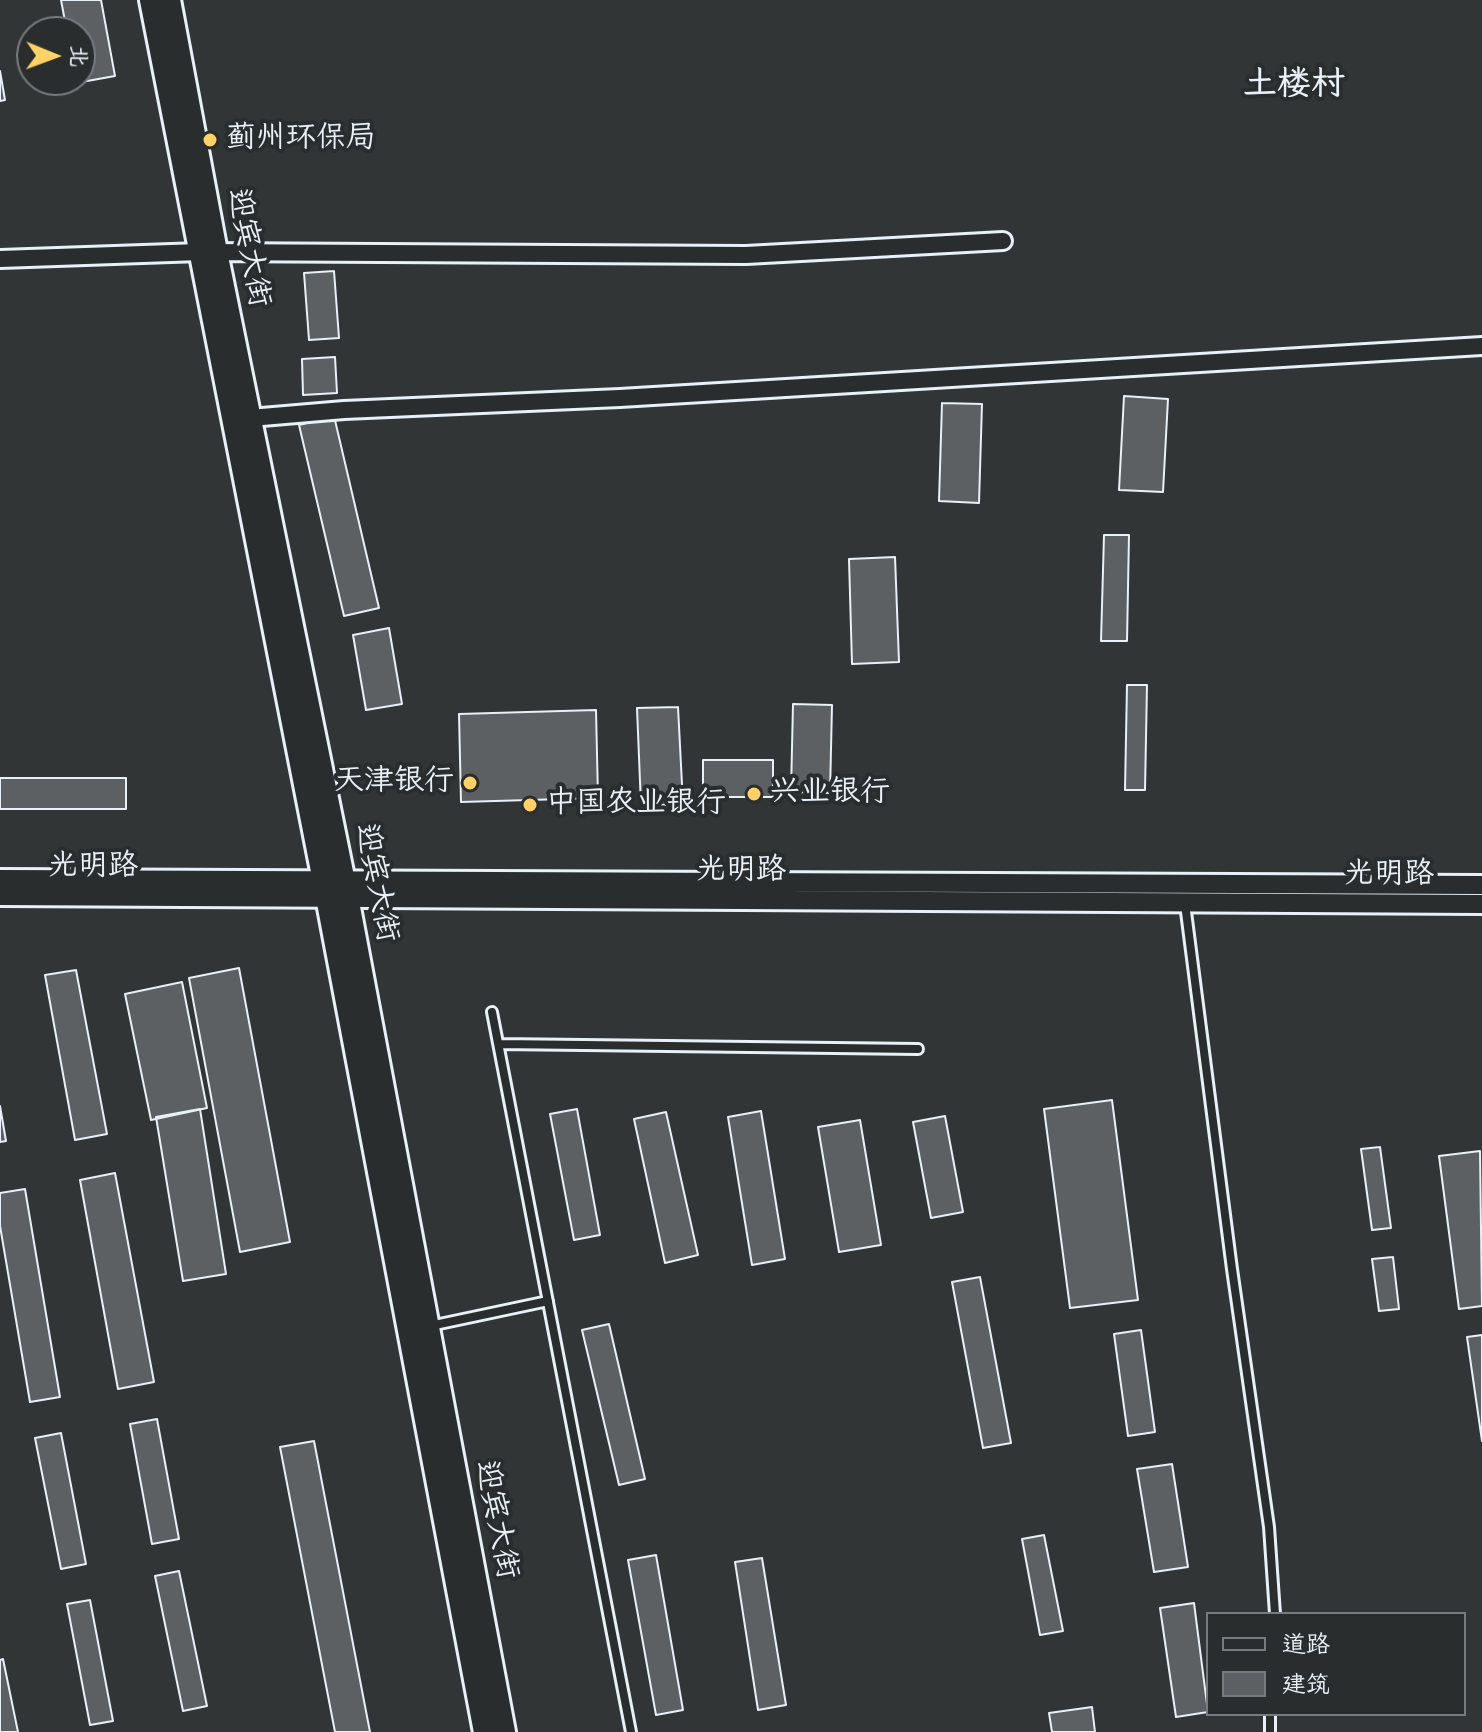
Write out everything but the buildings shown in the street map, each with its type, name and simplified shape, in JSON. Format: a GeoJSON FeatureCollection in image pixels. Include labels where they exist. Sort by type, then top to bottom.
{"type":"FeatureCollection","features":[{"type":"Feature","properties":{"kind":"main road","name":"迎宾大街"},"geometry":{"type":"LineString","coordinates":[[151,0],[208,252],[336,889],[429,1326],[504,1732]]}},
{"type":"Feature","properties":{"kind":"main road","name":"迎宾大街"},"geometry":{"type":"LineString","coordinates":[[169,0],[208,252],[250,418],[485,1732]]}},
{"type":"Feature","properties":{"kind":"street"},"geometry":{"type":"LineString","coordinates":[[0,259],[208,252],[746,255],[1003,241]]}},
{"type":"Feature","properties":{"kind":"street"},"geometry":{"type":"LineString","coordinates":[[250,418],[344,410],[620,398],[1482,346]]}},
{"type":"Feature","properties":{"kind":"street","name":"光明路"},"geometry":{"type":"LineString","coordinates":[[0,879],[336,889],[1185,903],[1482,904]]}},
{"type":"Feature","properties":{"kind":"street","name":"光明路"},"geometry":{"type":"LineString","coordinates":[[0,896],[336,889],[1184,883],[1482,885]]}},
{"type":"Feature","properties":{"kind":"lane"},"geometry":{"type":"LineString","coordinates":[[1184,883],[1232,1269],[1269,1527],[1275,1612]]}},
{"type":"Feature","properties":{"kind":"lane"},"geometry":{"type":"LineString","coordinates":[[492,1012],[631,1732]]}},
{"type":"Feature","properties":{"kind":"lane"},"geometry":{"type":"LineString","coordinates":[[499,1044],[918,1049]]}},
{"type":"Feature","properties":{"kind":"lane"},"geometry":{"type":"LineString","coordinates":[[429,1326],[548,1301]]}},
{"type":"Feature","properties":{"kind":"place","name":"蓟州环保局"},"geometry":{"type":"Point","coordinates":[210,140]}},
{"type":"Feature","properties":{"kind":"place","name":"天津银行"},"geometry":{"type":"Point","coordinates":[470,783]}},
{"type":"Feature","properties":{"kind":"place","name":"兴业银行"},"geometry":{"type":"Point","coordinates":[754,794]}},
{"type":"Feature","properties":{"kind":"place","name":"中国农业银行"},"geometry":{"type":"Point","coordinates":[530,805]}},
{"type":"Feature","properties":{"kind":"district","name":"土楼村"},"geometry":{"type":"Point","coordinates":[1294,87]}}]}
